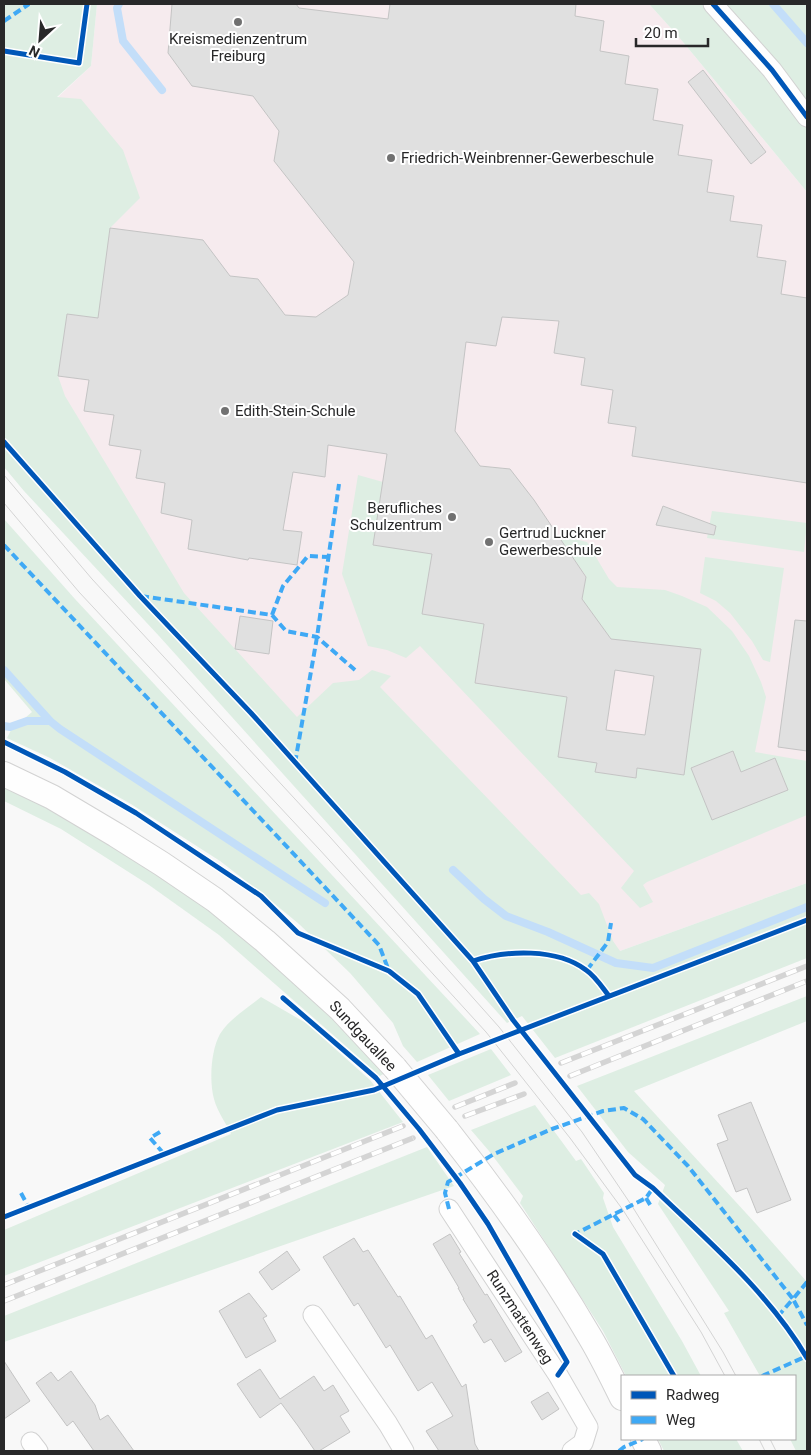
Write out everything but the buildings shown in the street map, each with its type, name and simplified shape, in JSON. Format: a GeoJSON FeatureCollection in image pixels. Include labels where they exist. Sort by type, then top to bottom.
{"type":"FeatureCollection","features":[{"type":"Feature","properties":{"kind":"street"},"geometry":{"type":"LineString","coordinates":[[713,4],[772,70],[807,117]]}},
{"type":"Feature","properties":{"kind":"street","name":"Sundgauallee"},"geometry":{"type":"LineString","coordinates":[[4,774],[52,797],[116,835],[215,900],[265,941],[340,1009],[395,1068],[481,1173],[506,1207],[545,1265],[590,1338],[621,1396]]}},
{"type":"Feature","properties":{"kind":"street","name":"Runzmattenweg"},"geometry":{"type":"LineString","coordinates":[[449,1209],[558,1375],[588,1427],[583,1443],[572,1451]]}},
{"type":"Feature","properties":{"kind":"street"},"geometry":{"type":"LineString","coordinates":[[313,1315],[388,1424],[404,1451]]}},
{"type":"Feature","properties":{"kind":"shaded area","name":"Berufliches Schulzentrum"},"geometry":{"type":"Polygon","coordinates":[[[97,4],[649,4],[678,36],[807,192],[807,883],[620,951],[485,940],[4,413],[4,163],[57,98],[91,66],[97,4]]]}},
{"type":"Feature","properties":{"kind":"green space"},"geometry":{"type":"Polygon","coordinates":[[[4,4],[97,4],[91,66],[57,97],[81,99],[123,150],[140,198],[110,228],[102,291],[127,322],[67,314],[58,376],[65,396],[184,593],[297,717],[333,683],[359,680],[372,670],[391,676],[380,687],[581,895],[589,893],[599,904],[613,941],[620,951],[807,883],[807,958],[555,1058],[522,1016],[507,1023],[159,636],[24,491],[4,467],[4,4]]]}},
{"type":"Feature","properties":{"kind":"green space"},"geometry":{"type":"Polygon","coordinates":[[[649,4],[807,4],[807,192],[678,36],[649,4]]]}},
{"type":"Feature","properties":{"kind":"green space"},"geometry":{"type":"Polygon","coordinates":[[[358,475],[383,482],[374,544],[432,554],[423,614],[484,624],[475,683],[538,693],[571,669],[597,763],[595,772],[635,778],[637,768],[683,775],[701,650],[611,639],[582,599],[586,576],[557,535],[587,542],[609,579],[617,587],[665,590],[707,607],[732,631],[749,656],[766,697],[755,752],[807,761],[807,815],[647,882],[643,885],[653,902],[640,908],[621,888],[634,871],[420,646],[406,658],[387,650],[368,646],[342,574],[358,475]]]}},
{"type":"Feature","properties":{"kind":"green space"},"geometry":{"type":"Polygon","coordinates":[[[712,511],[807,523],[804,552],[707,538],[712,511]]]}},
{"type":"Feature","properties":{"kind":"green space"},"geometry":{"type":"Polygon","coordinates":[[[4,519],[75,599],[480,1034],[417,1062],[403,1046],[393,1023],[350,973],[299,924],[264,895],[220,861],[131,804],[50,758],[7,738],[11,730],[32,712],[4,679],[4,519]]]}},
{"type":"Feature","properties":{"kind":"green space"},"geometry":{"type":"Polygon","coordinates":[[[705,557],[784,568],[770,662],[763,660],[752,641],[730,613],[716,601],[700,593],[705,557]]]}},
{"type":"Feature","properties":{"kind":"green space"},"geometry":{"type":"Polygon","coordinates":[[[4,788],[54,811],[219,917],[305,991],[385,1073],[380,1076],[219,935],[149,885],[61,829],[4,801],[4,788]]]}},
{"type":"Feature","properties":{"kind":"green space"},"geometry":{"type":"Polygon","coordinates":[[[807,996],[807,1021],[634,1091],[807,1282],[807,1451],[796,1451],[790,1440],[796,1440],[796,1375],[759,1375],[724,1313],[729,1311],[658,1204],[665,1185],[628,1152],[577,1086],[807,996]]]}},
{"type":"Feature","properties":{"kind":"green space"},"geometry":{"type":"Polygon","coordinates":[[[261,997],[306,1023],[370,1080],[403,1122],[4,1276],[4,1230],[231,1134],[217,1108],[212,1092],[212,1066],[215,1048],[220,1034],[228,1023],[261,997]]]}},
{"type":"Feature","properties":{"kind":"green space"},"geometry":{"type":"Polygon","coordinates":[[[491,1049],[511,1075],[449,1101],[428,1075],[491,1049]]]}},
{"type":"Feature","properties":{"kind":"green space"},"geometry":{"type":"Polygon","coordinates":[[[535,1105],[576,1161],[581,1159],[604,1193],[603,1198],[613,1227],[700,1375],[625,1375],[603,1331],[520,1203],[523,1196],[471,1130],[535,1105]]]}},
{"type":"Feature","properties":{"kind":"green space"},"geometry":{"type":"Polygon","coordinates":[[[427,1147],[454,1186],[4,1342],[4,1316],[427,1147]]]}},
{"type":"Feature","properties":{"kind":"green space"},"geometry":{"type":"Polygon","coordinates":[[[658,1440],[737,1440],[743,1451],[664,1451],[658,1440]]]}},
{"type":"Feature","properties":{"kind":"waterway"},"geometry":{"type":"LineString","coordinates":[[119,4],[117,8],[123,41],[162,90]]}},
{"type":"Feature","properties":{"kind":"waterway"},"geometry":{"type":"LineString","coordinates":[[773,4],[807,43]]}},
{"type":"Feature","properties":{"kind":"waterway"},"geometry":{"type":"LineString","coordinates":[[4,670],[50,721],[60,729],[325,903]]}},
{"type":"Feature","properties":{"kind":"waterway"},"geometry":{"type":"LineString","coordinates":[[4,726],[10,727],[27,721],[50,721]]}},
{"type":"Feature","properties":{"kind":"waterway"},"geometry":{"type":"LineString","coordinates":[[453,870],[484,899],[506,916],[548,932],[616,963],[653,968],[807,907]]}},
{"type":"Feature","properties":{"kind":"tram line"},"geometry":{"type":"LineString","coordinates":[[4,475],[92,579],[330,837],[499,1027],[582,1132],[632,1206],[735,1375]]}},
{"type":"Feature","properties":{"kind":"tram line"},"geometry":{"type":"LineString","coordinates":[[4,503],[79,592],[319,849],[486,1032],[570,1138],[623,1210],[701,1332],[724,1375]]}},
{"type":"Feature","properties":{"kind":"tram line"},"geometry":{"type":"LineString","coordinates":[[760,1440],[765,1451]]}},
{"type":"Feature","properties":{"kind":"tram line"},"geometry":{"type":"LineString","coordinates":[[770,1440],[776,1451]]}},
{"type":"Feature","properties":{"kind":"railway"},"geometry":{"type":"LineString","coordinates":[[561,1063],[807,966]]}},
{"type":"Feature","properties":{"kind":"railway"},"geometry":{"type":"LineString","coordinates":[[570,1076],[807,981]]}},
{"type":"Feature","properties":{"kind":"railway"},"geometry":{"type":"LineString","coordinates":[[455,1107],[515,1083]]}},
{"type":"Feature","properties":{"kind":"railway"},"geometry":{"type":"LineString","coordinates":[[465,1116],[524,1094]]}},
{"type":"Feature","properties":{"kind":"railway"},"geometry":{"type":"LineString","coordinates":[[4,1285],[403,1126]]}},
{"type":"Feature","properties":{"kind":"railway"},"geometry":{"type":"LineString","coordinates":[[4,1301],[413,1138]]}},
{"type":"Feature","properties":{"kind":"marked path"},"geometry":{"type":"LineString","coordinates":[[4,21],[29,4]]}},
{"type":"Feature","properties":{"kind":"marked path"},"geometry":{"type":"LineString","coordinates":[[295,763],[317,637],[339,484]]}},
{"type":"Feature","properties":{"kind":"marked path"},"geometry":{"type":"LineString","coordinates":[[4,545],[379,945],[389,971]]}},
{"type":"Feature","properties":{"kind":"marked path"},"geometry":{"type":"LineString","coordinates":[[272,615],[283,586],[308,556],[328,557]]}},
{"type":"Feature","properties":{"kind":"marked path"},"geometry":{"type":"LineString","coordinates":[[141,596],[272,615],[286,631],[317,637],[355,670]]}},
{"type":"Feature","properties":{"kind":"marked path"},"geometry":{"type":"LineString","coordinates":[[587,970],[608,942],[611,923]]}},
{"type":"Feature","properties":{"kind":"marked path"},"geometry":{"type":"LineString","coordinates":[[449,1209],[445,1193],[448,1182],[494,1154],[552,1129],[603,1111],[624,1108],[643,1119],[688,1166],[793,1299],[779,1315]]}},
{"type":"Feature","properties":{"kind":"marked path"},"geometry":{"type":"LineString","coordinates":[[160,1132],[150,1138],[165,1155],[168,1154]]}},
{"type":"Feature","properties":{"kind":"marked path"},"geometry":{"type":"LineString","coordinates":[[577,1236],[575,1234],[646,1198],[653,1188]]}},
{"type":"Feature","properties":{"kind":"marked path"},"geometry":{"type":"LineString","coordinates":[[21,1193],[29,1208]]}},
{"type":"Feature","properties":{"kind":"marked path"},"geometry":{"type":"LineString","coordinates":[[646,1198],[652,1208]]}},
{"type":"Feature","properties":{"kind":"marked path"},"geometry":{"type":"LineString","coordinates":[[614,1215],[620,1223]]}},
{"type":"Feature","properties":{"kind":"marked path"},"geometry":{"type":"LineString","coordinates":[[807,1282],[793,1299],[807,1325]]}},
{"type":"Feature","properties":{"kind":"marked path"},"geometry":{"type":"LineString","coordinates":[[764,1375],[807,1356]]}},
{"type":"Feature","properties":{"kind":"marked path"},"geometry":{"type":"LineString","coordinates":[[619,1451],[641,1440]]}},
{"type":"Feature","properties":{"kind":"cycle path"},"geometry":{"type":"LineString","coordinates":[[4,51],[79,63],[87,4]]}},
{"type":"Feature","properties":{"kind":"cycle path"},"geometry":{"type":"LineString","coordinates":[[713,4],[772,70],[807,117]]}},
{"type":"Feature","properties":{"kind":"cycle path"},"geometry":{"type":"LineString","coordinates":[[4,442],[140,596],[251,713],[473,961],[513,1020],[635,1175],[653,1188],[756,1289],[807,1358]]}},
{"type":"Feature","properties":{"kind":"cycle path"},"geometry":{"type":"LineString","coordinates":[[4,742],[65,772],[136,813],[261,896],[298,933],[389,971],[418,994],[459,1054]]}},
{"type":"Feature","properties":{"kind":"cycle path"},"geometry":{"type":"LineString","coordinates":[[4,1217],[277,1110],[374,1090],[459,1054],[807,920]]}},
{"type":"Feature","properties":{"kind":"cycle path"},"geometry":{"type":"LineString","coordinates":[[473,961],[486,957],[516,953],[531,953],[561,958],[589,972],[609,996]]}},
{"type":"Feature","properties":{"kind":"cycle path"},"geometry":{"type":"LineString","coordinates":[[283,998],[376,1078],[419,1129],[460,1183],[488,1224],[567,1362],[558,1375]]}},
{"type":"Feature","properties":{"kind":"cycle path"},"geometry":{"type":"LineString","coordinates":[[575,1234],[603,1254],[673,1375]]}},
{"type":"Feature","properties":{"kind":"place","name":"Kreismedienzentrum Freiburg"},"geometry":{"type":"Point","coordinates":[238,22]}},
{"type":"Feature","properties":{"kind":"place","name":"Friedrich-Weinbrenner-Gewerbeschule"},"geometry":{"type":"Point","coordinates":[391,158]}},
{"type":"Feature","properties":{"kind":"place","name":"Edith-Stein-Schule"},"geometry":{"type":"Point","coordinates":[225,411]}},
{"type":"Feature","properties":{"kind":"place","name":"Berufliches Schulzentrum"},"geometry":{"type":"Point","coordinates":[452,517]}},
{"type":"Feature","properties":{"kind":"place","name":"Gertrud Luckner Gewerbeschule"},"geometry":{"type":"Point","coordinates":[489,542]}}]}
